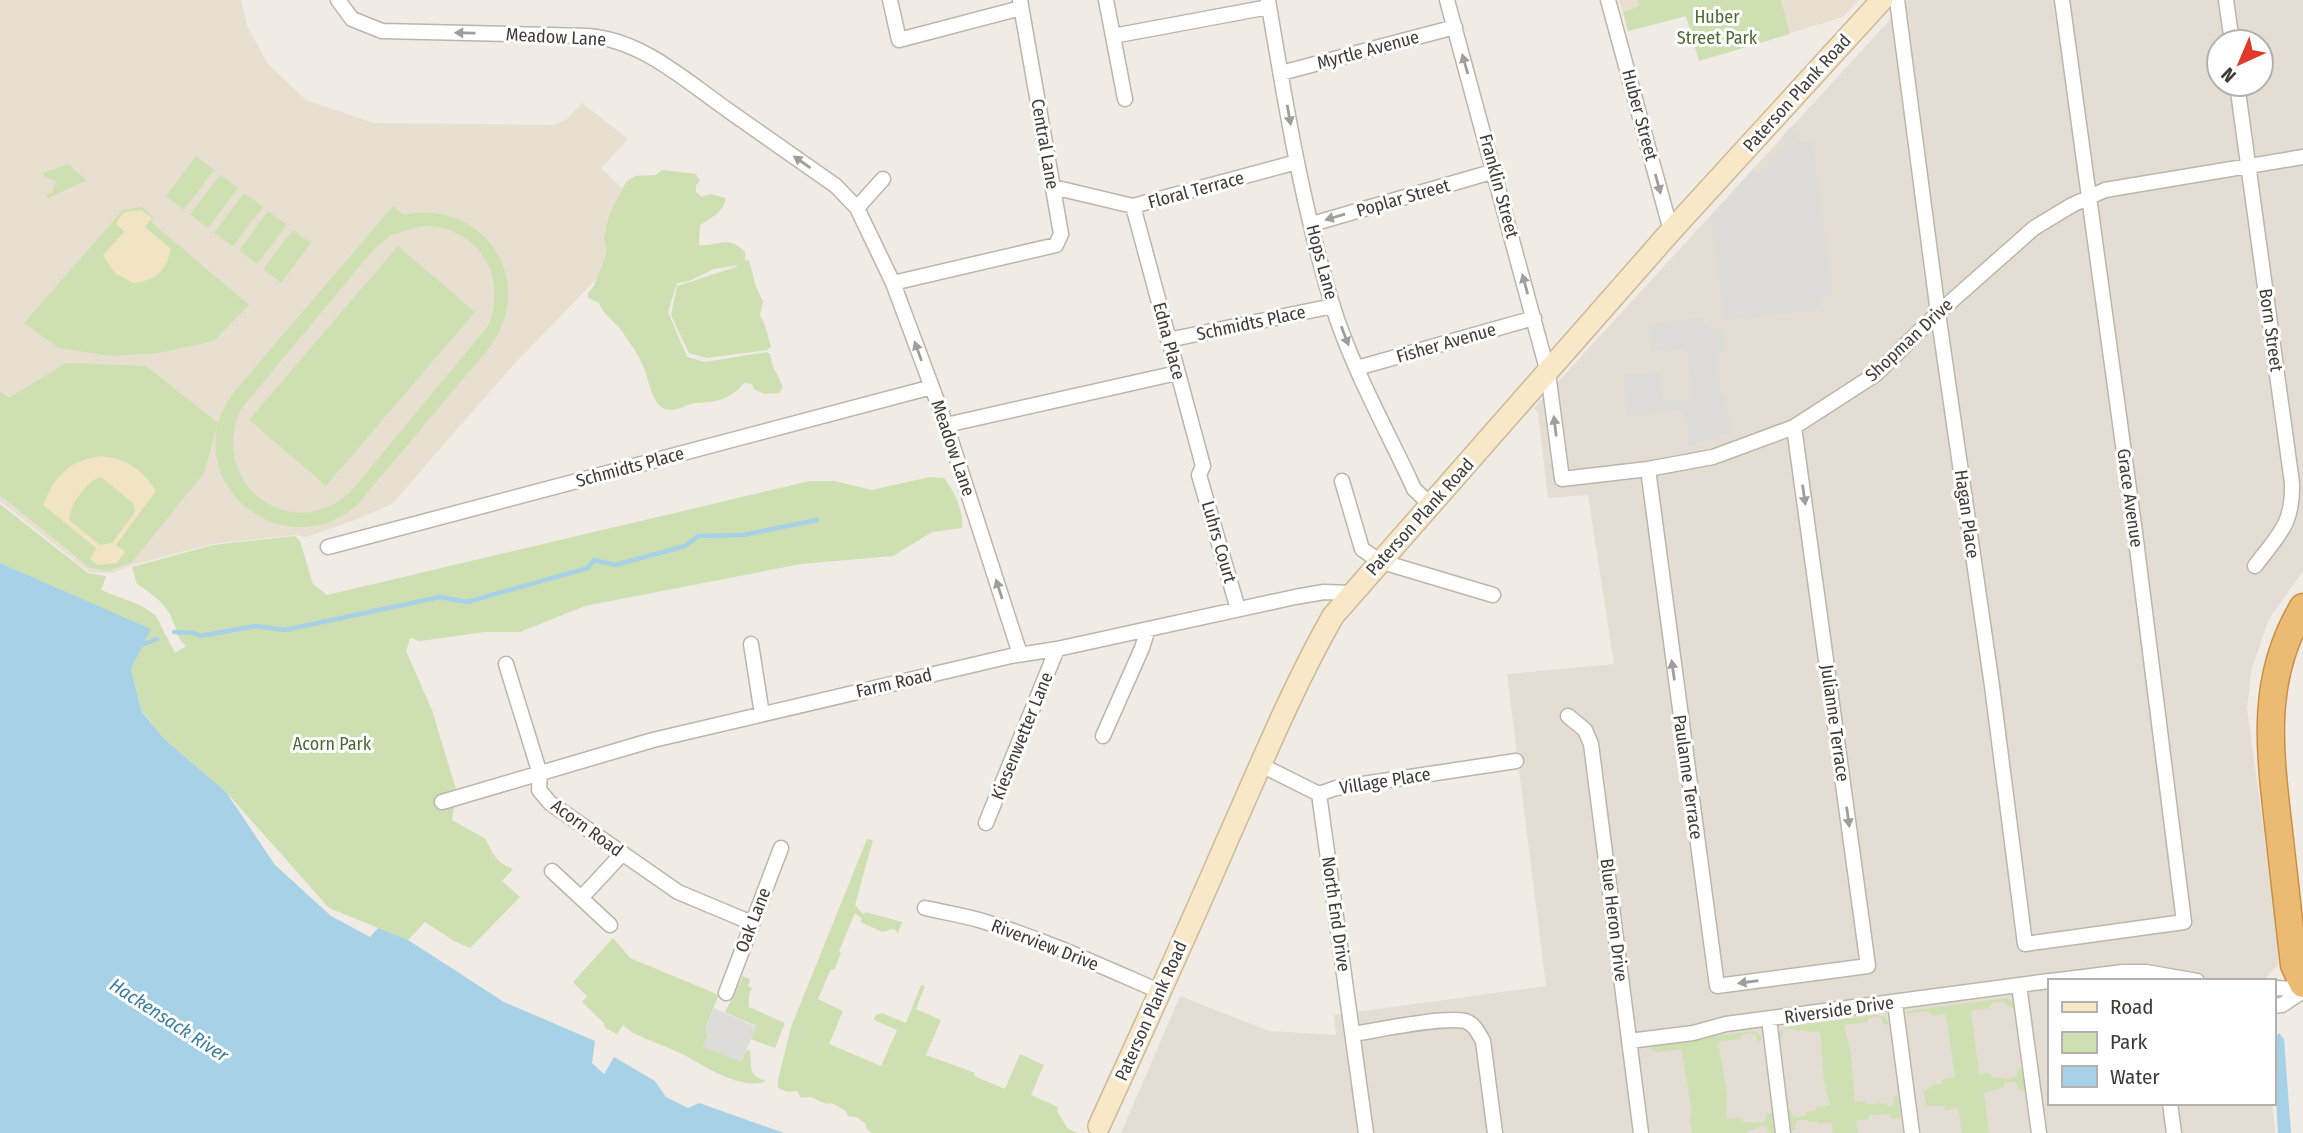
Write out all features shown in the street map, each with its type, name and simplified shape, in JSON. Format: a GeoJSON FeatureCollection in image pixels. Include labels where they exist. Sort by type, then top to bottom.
{"type":"FeatureCollection","features":[{"type":"Feature","properties":{"kind":"highway"},"geometry":{"type":"LineString","coordinates":[[2303,607],[2286,639],[2278,664],[2269,728],[2294,965],[2303,988]]}},
{"type":"Feature","properties":{"kind":"highway"},"geometry":{"type":"LineString","coordinates":[[2303,645],[2289,691],[2287,722],[2287,756],[2303,902]]}},
{"type":"Feature","properties":{"kind":"highway"},"geometry":{"type":"LineString","coordinates":[[2298,866],[2303,892]]}},
{"type":"Feature","properties":{"kind":"street","name":"Meadow Lane"},"geometry":{"type":"LineString","coordinates":[[338,0],[352,19],[382,31],[587,36],[621,41],[678,74],[836,186],[857,208],[893,283],[946,425],[1020,654]]}},
{"type":"Feature","properties":{"kind":"street"},"geometry":{"type":"LineString","coordinates":[[890,0],[899,40],[1020,4]]}},
{"type":"Feature","properties":{"kind":"street"},"geometry":{"type":"LineString","coordinates":[[1106,0],[1125,99]]}},
{"type":"Feature","properties":{"kind":"street","name":"Franklin Street"},"geometry":{"type":"LineString","coordinates":[[1447,0],[1548,373]]}},
{"type":"Feature","properties":{"kind":"street","name":"Huber Street"},"geometry":{"type":"LineString","coordinates":[[1608,0],[1671,231]]}},
{"type":"Feature","properties":{"kind":"street","name":"Paterson Plank Road"},"geometry":{"type":"LineString","coordinates":[[1099,1126],[1314,649],[1333,616],[1671,231],[1882,0]]}},
{"type":"Feature","properties":{"kind":"street","name":"Hagan Place"},"geometry":{"type":"LineString","coordinates":[[1897,0],[2025,944],[2109,932]]}},
{"type":"Feature","properties":{"kind":"street","name":"Grace Avenue"},"geometry":{"type":"LineString","coordinates":[[2062,0],[2184,922],[2109,932]]}},
{"type":"Feature","properties":{"kind":"street"},"geometry":{"type":"LineString","coordinates":[[2226,0],[2230,28]]}},
{"type":"Feature","properties":{"kind":"street","name":"Central Lane"},"geometry":{"type":"LineString","coordinates":[[893,283],[1056,245],[1061,234],[1020,4]]}},
{"type":"Feature","properties":{"kind":"street"},"geometry":{"type":"LineString","coordinates":[[1113,36],[1269,4]]}},
{"type":"Feature","properties":{"kind":"street","name":"Hops Lane"},"geometry":{"type":"LineString","coordinates":[[1269,4],[1297,162],[1333,306],[1357,368],[1414,489],[1431,505]]}},
{"type":"Feature","properties":{"kind":"street","name":"Myrtle Avenue"},"geometry":{"type":"LineString","coordinates":[[1281,73],[1455,27]]}},
{"type":"Feature","properties":{"kind":"street","name":"Born Street"},"geometry":{"type":"LineString","coordinates":[[2239,98],[2292,489],[2292,504],[2287,524],[2255,566]]}},
{"type":"Feature","properties":{"kind":"street","name":"Shopman Drive"},"geometry":{"type":"LineString","coordinates":[[1548,373],[1562,479],[1648,469],[1720,455],[1794,427],[1876,374],[1938,313],[2034,228],[2090,196],[2105,190],[2303,157]]}},
{"type":"Feature","properties":{"kind":"street","name":"Floral Terrace"},"geometry":{"type":"LineString","coordinates":[[1053,187],[1133,206],[1297,162]]}},
{"type":"Feature","properties":{"kind":"street","name":"Poplar Street"},"geometry":{"type":"LineString","coordinates":[[1311,224],[1495,171]]}},
{"type":"Feature","properties":{"kind":"street"},"geometry":{"type":"LineString","coordinates":[[857,208],[883,179]]}},
{"type":"Feature","properties":{"kind":"street","name":"Edna Place"},"geometry":{"type":"LineString","coordinates":[[1133,206],[1203,466],[1199,475]]}},
{"type":"Feature","properties":{"kind":"street","name":"Schmidts Place"},"geometry":{"type":"LineString","coordinates":[[1168,340],[1333,306]]}},
{"type":"Feature","properties":{"kind":"street","name":"Fisher Avenue"},"geometry":{"type":"LineString","coordinates":[[1357,368],[1534,318]]}},
{"type":"Feature","properties":{"kind":"street"},"geometry":{"type":"LineString","coordinates":[[946,425],[1177,373]]}},
{"type":"Feature","properties":{"kind":"street","name":"Schmidts Place"},"geometry":{"type":"LineString","coordinates":[[328,547],[932,387]]}},
{"type":"Feature","properties":{"kind":"street","name":"Julianne Terrace"},"geometry":{"type":"LineString","coordinates":[[1794,427],[1868,966],[1815,973]]}},
{"type":"Feature","properties":{"kind":"street","name":"Paulanne Terrace"},"geometry":{"type":"LineString","coordinates":[[1648,469],[1717,986],[1815,973]]}},
{"type":"Feature","properties":{"kind":"street","name":"Luhrs Court"},"geometry":{"type":"LineString","coordinates":[[1199,475],[1238,609]]}},
{"type":"Feature","properties":{"kind":"street"},"geometry":{"type":"LineString","coordinates":[[1342,481],[1362,549],[1380,561],[1493,595]]}},
{"type":"Feature","properties":{"kind":"street","name":"Farm Road"},"geometry":{"type":"LineString","coordinates":[[442,802],[653,740],[1020,654],[1058,649],[1324,592],[1352,593]]}},
{"type":"Feature","properties":{"kind":"street"},"geometry":{"type":"LineString","coordinates":[[1103,736],[1148,629]]}},
{"type":"Feature","properties":{"kind":"street"},"geometry":{"type":"LineString","coordinates":[[751,644],[762,714]]}},
{"type":"Feature","properties":{"kind":"street","name":"Kiesenwetter Lane"},"geometry":{"type":"LineString","coordinates":[[986,823],[1058,649]]}},
{"type":"Feature","properties":{"kind":"street","name":"Acorn Road"},"geometry":{"type":"LineString","coordinates":[[506,664],[540,774],[539,790],[550,803],[678,892],[752,923]]}},
{"type":"Feature","properties":{"kind":"street","name":"Blue Heron Drive"},"geometry":{"type":"LineString","coordinates":[[1568,716],[1585,730],[1591,744],[1641,1133]]}},
{"type":"Feature","properties":{"kind":"street","name":"Village Place"},"geometry":{"type":"LineString","coordinates":[[1261,765],[1320,794],[1336,788],[1516,761]]}},
{"type":"Feature","properties":{"kind":"street","name":"North End Drive"},"geometry":{"type":"LineString","coordinates":[[1320,794],[1366,1133]]}},
{"type":"Feature","properties":{"kind":"street","name":"Oak Lane"},"geometry":{"type":"LineString","coordinates":[[726,993],[781,848]]}},
{"type":"Feature","properties":{"kind":"street"},"geometry":{"type":"LineString","coordinates":[[581,898],[622,854]]}},
{"type":"Feature","properties":{"kind":"street"},"geometry":{"type":"LineString","coordinates":[[552,871],[610,925]]}},
{"type":"Feature","properties":{"kind":"street","name":"Riverview Drive"},"geometry":{"type":"LineString","coordinates":[[925,908],[978,919],[1085,958],[1161,992]]}},
{"type":"Feature","properties":{"kind":"street","name":"Riverside Drive"},"geometry":{"type":"LineString","coordinates":[[2066,979],[2146,972],[2166,979],[2192,979]]}},
{"type":"Feature","properties":{"kind":"street","name":"Riverside Drive"},"geometry":{"type":"LineString","coordinates":[[1629,1041],[1693,1033],[1727,1024],[2048,981]]}},
{"type":"Feature","properties":{"kind":"street"},"geometry":{"type":"LineString","coordinates":[[2019,985],[2039,1133]]}},
{"type":"Feature","properties":{"kind":"street"},"geometry":{"type":"LineString","coordinates":[[2275,988],[2303,988]]}},
{"type":"Feature","properties":{"kind":"street"},"geometry":{"type":"LineString","coordinates":[[2275,1006],[2282,1005],[2303,988]]}},
{"type":"Feature","properties":{"kind":"street"},"geometry":{"type":"LineString","coordinates":[[1895,1003],[1912,1133]]}},
{"type":"Feature","properties":{"kind":"street"},"geometry":{"type":"LineString","coordinates":[[1769,1019],[1783,1133]]}},
{"type":"Feature","properties":{"kind":"street"},"geometry":{"type":"LineString","coordinates":[[1353,1034],[1446,1021],[1467,1021],[1476,1028],[1483,1041],[1495,1133]]}},
{"type":"Feature","properties":{"kind":"street"},"geometry":{"type":"LineString","coordinates":[[2170,1105],[2174,1133]]}},
{"type":"Feature","properties":{"kind":"shaded area"},"geometry":{"type":"Polygon","coordinates":[[[0,0],[241,0],[247,26],[268,64],[306,100],[374,123],[554,125],[567,119],[582,103],[628,139],[601,168],[632,198],[613,262],[516,362],[392,504],[306,537],[295,535],[212,544],[132,565],[113,573],[89,572],[0,501],[0,0]]]}},
{"type":"Feature","properties":{"kind":"shaded area","name":"Huber Street Park"},"geometry":{"type":"Polygon","coordinates":[[[1619,0],[1859,0],[1843,17],[1699,61],[1686,16],[1628,31],[1619,0]]]}},
{"type":"Feature","properties":{"kind":"shaded area"},"geometry":{"type":"Polygon","coordinates":[[[1908,0],[2303,0],[2303,571],[2269,619],[2252,668],[2247,708],[2277,930],[2278,964],[2265,979],[2048,979],[2048,1105],[2272,1105],[2275,1133],[1121,1133],[1180,996],[1269,1031],[1336,1035],[1334,1015],[1546,986],[1507,674],[1614,664],[1588,495],[1548,498],[1538,413],[1534,408],[1908,0]]]}},
{"type":"Feature","properties":{"kind":"shaded area"},"geometry":{"type":"Polygon","coordinates":[[[1790,127],[1800,143],[1813,140],[1834,295],[1820,297],[1822,309],[1724,321],[1710,218],[1753,169],[1760,174],[1782,149],[1785,143],[1782,137],[1790,127]]]}},
{"type":"Feature","properties":{"kind":"shaded area"},"geometry":{"type":"Polygon","coordinates":[[[1700,318],[1713,329],[1723,329],[1727,352],[1716,354],[1722,394],[1725,394],[1733,432],[1689,446],[1684,410],[1628,416],[1622,376],[1660,371],[1664,402],[1692,399],[1686,348],[1652,352],[1648,325],[1700,318]]]}},
{"type":"Feature","properties":{"kind":"shaded area"},"geometry":{"type":"Polygon","coordinates":[[[714,1008],[756,1027],[741,1062],[703,1047],[707,1036],[705,1028],[714,1008]]]}},
{"type":"Feature","properties":{"kind":"green space","name":"Huber Street Park"},"geometry":{"type":"Polygon","coordinates":[[[1638,0],[1781,0],[1790,34],[1699,61],[1686,16],[1628,31],[1623,12],[1640,6],[1638,0]]]}},
{"type":"Feature","properties":{"kind":"green space"},"geometry":{"type":"Polygon","coordinates":[[[196,156],[214,170],[184,210],[166,196],[196,156]]]}},
{"type":"Feature","properties":{"kind":"green space"},"geometry":{"type":"Polygon","coordinates":[[[68,164],[85,181],[48,198],[46,194],[52,193],[56,181],[45,177],[43,173],[68,164]]]}},
{"type":"Feature","properties":{"kind":"green space"},"geometry":{"type":"Polygon","coordinates":[[[662,170],[696,174],[700,181],[696,185],[696,192],[702,197],[710,194],[726,198],[720,211],[700,225],[699,245],[728,242],[745,252],[745,261],[750,263],[763,302],[760,315],[771,347],[767,350],[706,358],[689,353],[671,315],[677,286],[738,265],[714,269],[689,281],[677,283],[668,312],[687,357],[705,362],[767,352],[783,387],[779,393],[764,394],[754,389],[752,384],[744,383],[723,399],[694,403],[675,410],[665,409],[656,401],[640,360],[622,332],[599,303],[588,298],[607,252],[604,239],[609,215],[626,182],[635,176],[656,175],[662,170]]]}},
{"type":"Feature","properties":{"kind":"green space"},"geometry":{"type":"Polygon","coordinates":[[[220,175],[238,188],[208,228],[190,214],[220,175]]]}},
{"type":"Feature","properties":{"kind":"green space"},"geometry":{"type":"Polygon","coordinates":[[[244,193],[263,207],[233,246],[214,233],[244,193]]]}},
{"type":"Feature","properties":{"kind":"green space"},"geometry":{"type":"Polygon","coordinates":[[[393,206],[404,215],[433,213],[458,219],[479,232],[495,250],[505,272],[508,297],[503,323],[489,348],[357,505],[326,523],[295,527],[266,520],[242,504],[224,480],[216,452],[219,422],[235,391],[393,206]],[[421,226],[391,235],[374,249],[241,409],[233,436],[235,462],[246,483],[262,500],[282,510],[306,512],[330,506],[353,489],[488,326],[494,307],[495,289],[491,272],[483,256],[472,244],[458,234],[441,228],[421,226]]]}},
{"type":"Feature","properties":{"kind":"green space"},"geometry":{"type":"Polygon","coordinates":[[[142,207],[154,218],[151,222],[249,305],[214,341],[158,353],[111,356],[59,348],[24,323],[123,210],[142,207]]]}},
{"type":"Feature","properties":{"kind":"green space"},"geometry":{"type":"Polygon","coordinates":[[[268,211],[287,225],[257,264],[239,251],[268,211]]]}},
{"type":"Feature","properties":{"kind":"green space"},"geometry":{"type":"Polygon","coordinates":[[[293,230],[311,243],[281,283],[263,269],[293,230]]]}},
{"type":"Feature","properties":{"kind":"green space"},"geometry":{"type":"Polygon","coordinates":[[[398,246],[475,312],[326,486],[249,420],[398,246]]]}},
{"type":"Feature","properties":{"kind":"green space"},"geometry":{"type":"Polygon","coordinates":[[[66,363],[146,366],[218,423],[204,473],[132,562],[108,571],[90,568],[0,495],[0,391],[9,398],[66,363]]]}},
{"type":"Feature","properties":{"kind":"green space","name":"Acorn Park"},"geometry":{"type":"Polygon","coordinates":[[[930,477],[944,478],[948,483],[960,508],[962,528],[932,532],[893,556],[801,564],[585,606],[520,632],[485,632],[420,641],[410,638],[406,651],[432,710],[457,793],[449,795],[454,808],[452,820],[486,839],[496,857],[513,869],[502,881],[520,897],[470,948],[425,922],[408,940],[329,908],[226,792],[164,739],[142,711],[131,669],[150,629],[0,563],[0,504],[88,573],[106,576],[101,590],[142,606],[156,616],[175,653],[186,646],[179,638],[167,609],[137,584],[132,567],[213,545],[295,536],[300,541],[313,584],[327,595],[810,481],[834,481],[872,490],[930,477]]]}},
{"type":"Feature","properties":{"kind":"green space"},"geometry":{"type":"Polygon","coordinates":[[[867,839],[873,840],[855,905],[863,914],[866,912],[902,922],[898,933],[894,929],[882,932],[861,922],[861,918],[855,913],[834,970],[831,969],[818,999],[843,1011],[829,1044],[881,1066],[897,1030],[874,1020],[876,1015],[882,1013],[906,1023],[921,985],[925,986],[916,1009],[941,1020],[926,1055],[975,1073],[974,1076],[1005,1089],[1020,1054],[1044,1065],[1031,1095],[1058,1107],[1057,1111],[1067,1128],[1077,1133],[872,1133],[866,1128],[866,1124],[856,1117],[848,1116],[846,1111],[832,1103],[826,1104],[811,1097],[801,1098],[797,1091],[788,1092],[778,1088],[791,1027],[867,839]]]}},
{"type":"Feature","properties":{"kind":"green space"},"geometry":{"type":"Polygon","coordinates":[[[613,938],[630,958],[719,995],[705,1028],[741,1062],[746,1051],[750,1050],[753,1073],[767,1081],[746,1083],[735,1080],[633,1033],[623,1025],[617,1034],[605,1028],[604,1023],[582,1002],[587,996],[573,982],[613,938]]]}},
{"type":"Feature","properties":{"kind":"green space"},"geometry":{"type":"Polygon","coordinates":[[[743,976],[750,979],[748,986],[752,988],[749,1007],[785,1023],[775,1048],[751,1039],[756,1026],[725,1012],[743,976]]]}},
{"type":"Feature","properties":{"kind":"green space"},"geometry":{"type":"Polygon","coordinates":[[[2007,998],[2014,1003],[2015,1008],[2003,1001],[1992,1003],[1988,1008],[1971,1011],[1979,1074],[1990,1073],[1991,1077],[2009,1079],[2018,1074],[2016,1069],[2023,1068],[2025,1090],[2020,1091],[2015,1082],[2005,1082],[2003,1087],[1984,1093],[1989,1133],[1962,1133],[1958,1108],[1945,1110],[1945,1106],[1926,1106],[1924,1091],[1932,1085],[1942,1084],[1942,1080],[1955,1077],[1946,1014],[1932,1016],[1925,1011],[1905,1014],[1909,1011],[2007,998]]]}},
{"type":"Feature","properties":{"kind":"green space"},"geometry":{"type":"Polygon","coordinates":[[[1876,1015],[1885,1017],[1889,1024],[1884,1025],[1877,1016],[1869,1018],[1868,1022],[1844,1025],[1851,1054],[1855,1102],[1866,1101],[1867,1105],[1880,1103],[1890,1106],[1894,1104],[1893,1097],[1898,1096],[1901,1118],[1891,1119],[1889,1114],[1869,1115],[1869,1119],[1856,1121],[1858,1133],[1833,1133],[1831,1122],[1819,1124],[1818,1121],[1807,1120],[1797,1120],[1795,1129],[1789,1130],[1786,1111],[1791,1110],[1792,1116],[1796,1118],[1816,1111],[1816,1108],[1830,1105],[1824,1080],[1820,1031],[1783,1029],[1782,1037],[1777,1038],[1778,1032],[1786,1027],[1876,1015]]]}},
{"type":"Feature","properties":{"kind":"green space"},"geometry":{"type":"Polygon","coordinates":[[[1754,1031],[1762,1040],[1757,1041],[1756,1036],[1751,1033],[1742,1035],[1740,1039],[1721,1041],[1718,1044],[1727,1093],[1727,1119],[1741,1118],[1742,1122],[1762,1123],[1767,1120],[1766,1114],[1772,1113],[1774,1133],[1768,1133],[1767,1128],[1762,1126],[1744,1133],[1692,1133],[1689,1115],[1692,1114],[1682,1051],[1657,1052],[1644,1045],[1754,1031]]]}},
{"type":"Feature","properties":{"kind":"sand"},"geometry":{"type":"Polygon","coordinates":[[[141,210],[152,218],[145,227],[171,249],[159,274],[133,283],[115,273],[103,255],[124,232],[116,223],[124,212],[141,210]]]}},
{"type":"Feature","properties":{"kind":"sand"},"geometry":{"type":"Polygon","coordinates":[[[101,456],[133,466],[156,491],[116,545],[125,552],[117,563],[98,565],[90,559],[96,548],[43,505],[52,486],[64,471],[90,458],[101,456]],[[101,477],[90,483],[80,494],[69,520],[100,545],[112,543],[135,512],[133,503],[101,477]]]}},
{"type":"Feature","properties":{"kind":"water","name":"Hackensack River"},"geometry":{"type":"Polygon","coordinates":[[[0,563],[151,629],[131,669],[142,712],[164,739],[226,792],[275,865],[331,916],[370,937],[378,928],[408,940],[504,1002],[595,1041],[592,1063],[604,1074],[614,1057],[655,1081],[666,1097],[688,1108],[699,1103],[784,1133],[0,1133],[0,563]]]}},
{"type":"Feature","properties":{"kind":"water"},"geometry":{"type":"Polygon","coordinates":[[[2279,1033],[2284,1039],[2291,1133],[2278,1133],[2275,1039],[2279,1033]]]}},
{"type":"Feature","properties":{"kind":"waterway"},"geometry":{"type":"LineString","coordinates":[[174,632],[201,636],[256,626],[285,630],[440,597],[467,602],[588,568],[594,560],[615,565],[685,546],[698,536],[743,535],[817,520]]}},
{"type":"Feature","properties":{"kind":"waterway"},"geometry":{"type":"LineString","coordinates":[[139,646],[157,639]]}}]}
